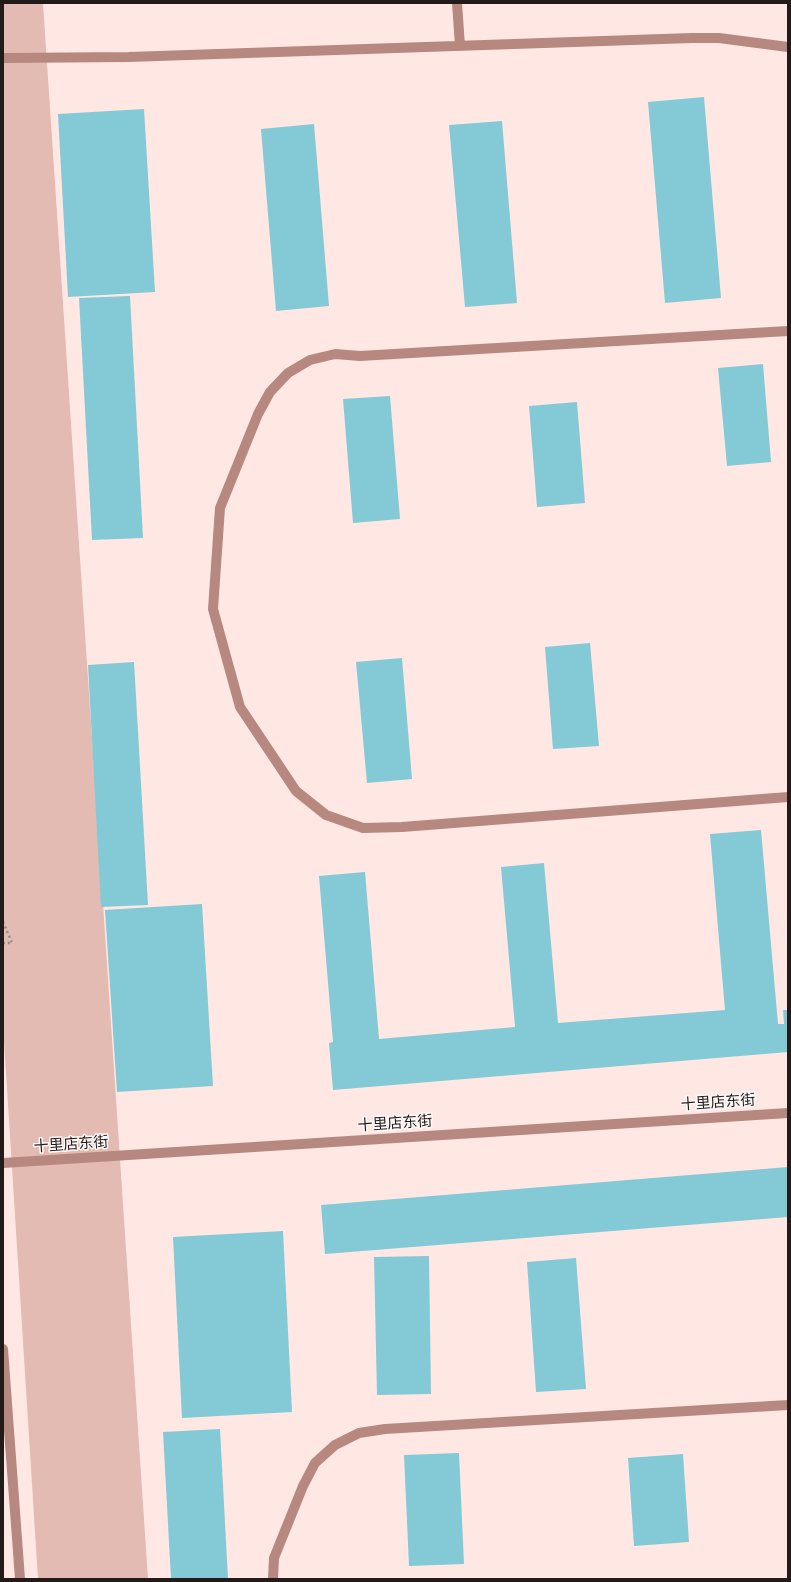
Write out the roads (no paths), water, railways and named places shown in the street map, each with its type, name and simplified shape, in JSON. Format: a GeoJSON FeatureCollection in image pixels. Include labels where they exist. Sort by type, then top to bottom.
{"type":"FeatureCollection","features":[{"type":"Feature","properties":{"kind":"street"},"geometry":{"type":"LineString","coordinates":[[457,3],[460,46]]}},
{"type":"Feature","properties":{"kind":"street"},"geometry":{"type":"LineString","coordinates":[[3,58],[129,57],[637,39],[719,38],[788,47]]}},
{"type":"Feature","properties":{"kind":"street"},"geometry":{"type":"LineString","coordinates":[[788,331],[368,355],[335,354],[310,360],[288,373],[270,392],[258,414],[220,508],[214,609],[240,707],[296,791],[326,815],[363,828],[402,827],[788,797]]}},
{"type":"Feature","properties":{"kind":"street","name":"十里店东街"},"geometry":{"type":"LineString","coordinates":[[3,1163],[788,1113]]}},
{"type":"Feature","properties":{"kind":"street"},"geometry":{"type":"LineString","coordinates":[[3,1349],[20,1579]]}},
{"type":"Feature","properties":{"kind":"street"},"geometry":{"type":"LineString","coordinates":[[273,1579],[274,1558],[302,1486],[315,1463],[334,1444],[359,1433],[385,1429],[788,1405]]}}]}
